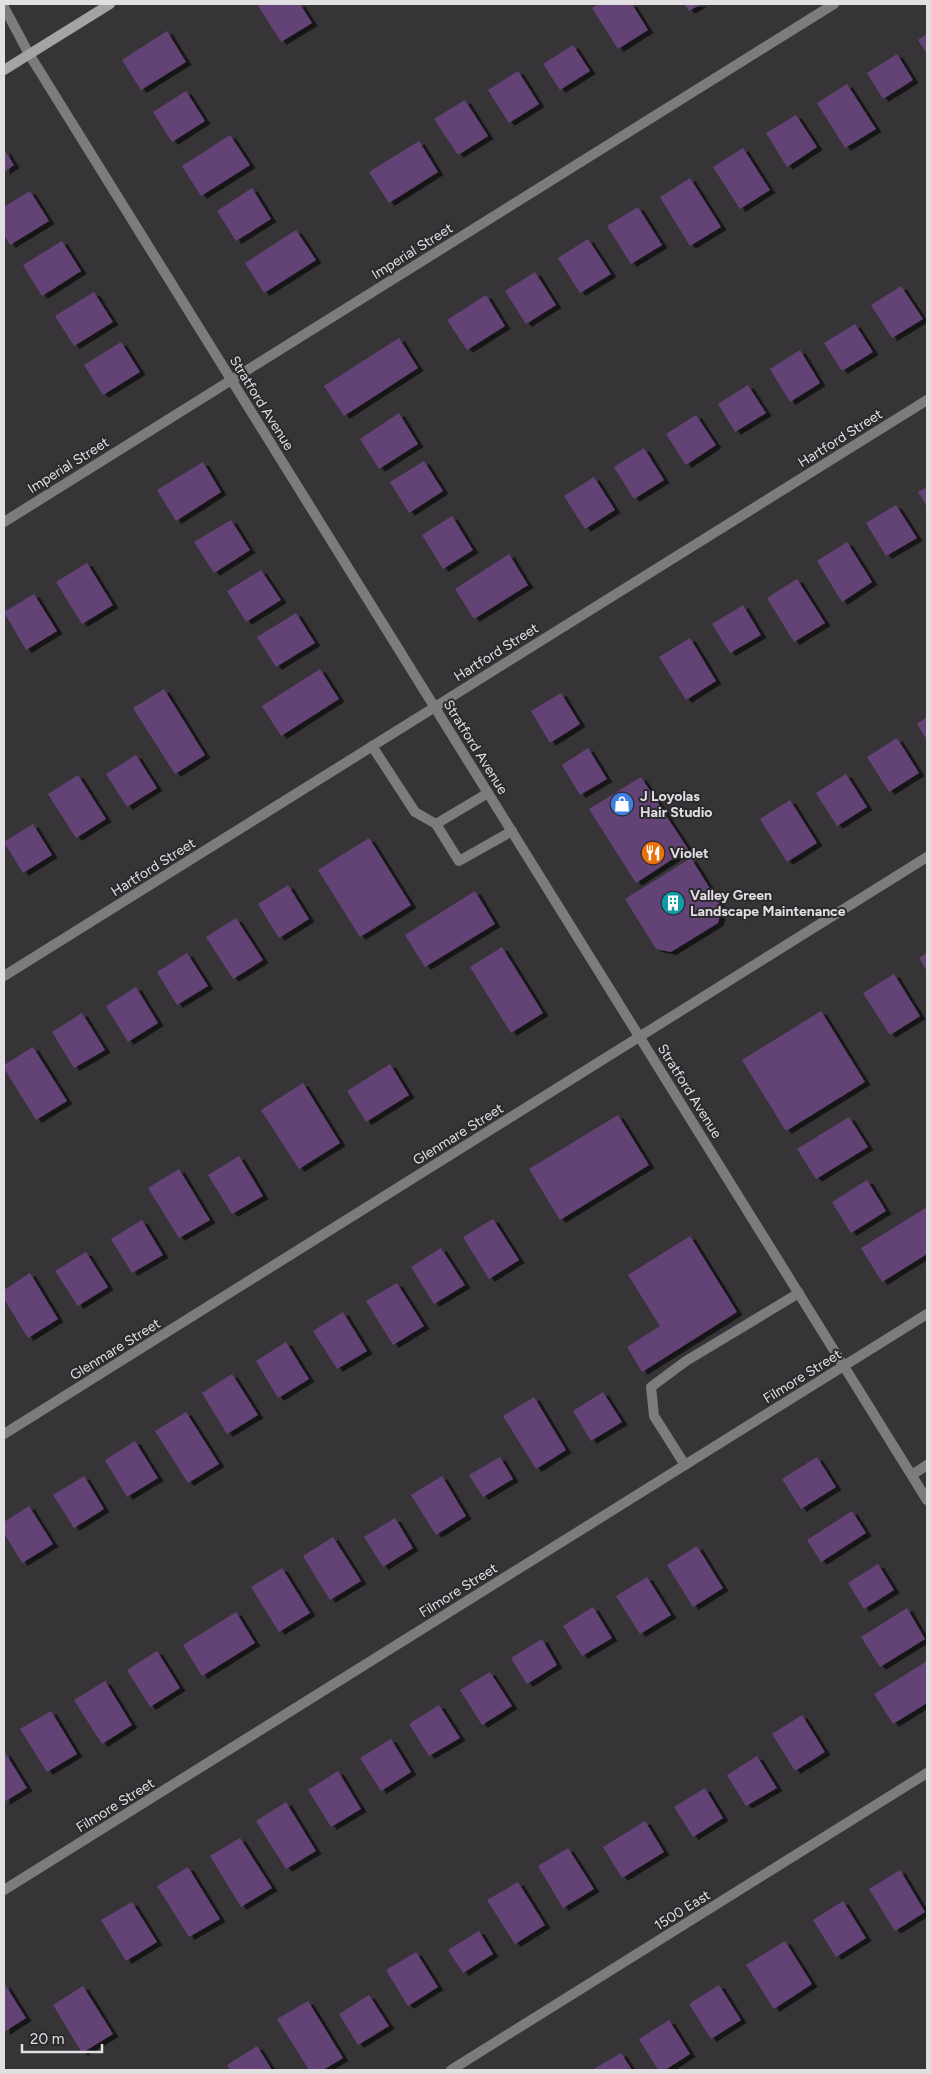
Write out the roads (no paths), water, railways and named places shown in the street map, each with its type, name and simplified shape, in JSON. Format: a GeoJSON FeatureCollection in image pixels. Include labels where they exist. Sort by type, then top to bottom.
{"type":"FeatureCollection","features":[{"type":"Feature","properties":{"kind":"street"},"geometry":{"type":"LineString","coordinates":[[4,70],[110,4]]}},
{"type":"Feature","properties":{"kind":"street","name":"Imperial Street"},"geometry":{"type":"LineString","coordinates":[[4,522],[834,4]]}},
{"type":"Feature","properties":{"kind":"street","name":"Stratford Avenue"},"geometry":{"type":"LineString","coordinates":[[4,7],[29,54],[927,1500]]}},
{"type":"Feature","properties":{"kind":"street","name":"Hartford Street"},"geometry":{"type":"LineString","coordinates":[[4,976],[927,400]]}},
{"type":"Feature","properties":{"kind":"street"},"geometry":{"type":"LineString","coordinates":[[372,746],[414,812],[436,824],[459,861],[512,831]]}},
{"type":"Feature","properties":{"kind":"street"},"geometry":{"type":"LineString","coordinates":[[436,824],[488,793]]}},
{"type":"Feature","properties":{"kind":"street","name":"Glenmare Street"},"geometry":{"type":"LineString","coordinates":[[4,1434],[927,857]]}},
{"type":"Feature","properties":{"kind":"street"},"geometry":{"type":"LineString","coordinates":[[684,1465],[654,1416],[651,1387],[686,1361],[799,1293]]}},
{"type":"Feature","properties":{"kind":"street","name":"Filmore Street"},"geometry":{"type":"LineString","coordinates":[[4,1890],[927,1314]]}},
{"type":"Feature","properties":{"kind":"street"},"geometry":{"type":"LineString","coordinates":[[912,1475],[927,1465]]}},
{"type":"Feature","properties":{"kind":"street","name":"1500 East"},"geometry":{"type":"LineString","coordinates":[[451,2070],[927,1772]]}},
{"type":"Feature","properties":{"kind":"place","name":"J Loyolas Hair Studio"},"geometry":{"type":"Point","coordinates":[622,804]}},
{"type":"Feature","properties":{"kind":"place","name":"Violet"},"geometry":{"type":"Point","coordinates":[653,853]}},
{"type":"Feature","properties":{"kind":"place","name":"Valley Green Landscape Maintenance"},"geometry":{"type":"Point","coordinates":[673,903]}}]}
